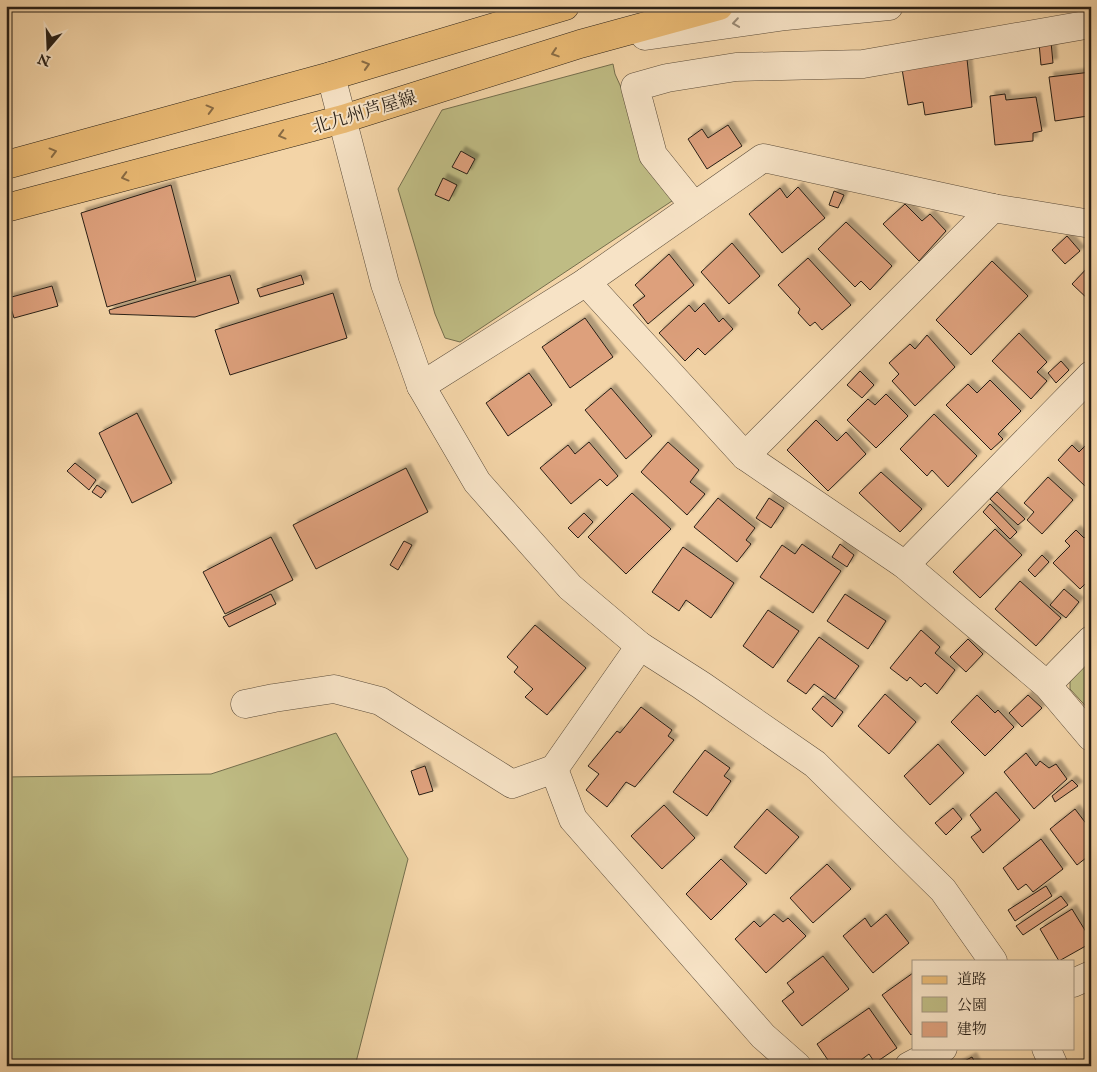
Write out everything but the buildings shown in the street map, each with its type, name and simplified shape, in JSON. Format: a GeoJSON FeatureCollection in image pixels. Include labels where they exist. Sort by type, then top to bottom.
{"type":"FeatureCollection","features":[{"type":"Feature","properties":{"kind":"main road"},"geometry":{"type":"LineString","coordinates":[[6,165],[331,76],[565,6]]}},
{"type":"Feature","properties":{"kind":"main road","name":"北九州芦屋線"},"geometry":{"type":"LineString","coordinates":[[6,208],[343,119],[580,44],[719,6]]}},
{"type":"Feature","properties":{"kind":"street"},"geometry":{"type":"LineString","coordinates":[[580,44],[786,16],[889,6]]}},
{"type":"Feature","properties":{"kind":"street"},"geometry":{"type":"LineString","coordinates":[[694,206],[653,155],[635,87],[667,78],[736,67],[863,64],[1091,24]]}},
{"type":"Feature","properties":{"kind":"street"},"geometry":{"type":"LineString","coordinates":[[331,76],[385,284],[421,386],[477,482],[570,587],[640,646],[815,764],[943,890],[992,960]]}},
{"type":"Feature","properties":{"kind":"street"},"geometry":{"type":"LineString","coordinates":[[421,386],[586,282],[763,158],[993,208],[1091,224]]}},
{"type":"Feature","properties":{"kind":"street"},"geometry":{"type":"LineString","coordinates":[[745,456],[993,208]]}},
{"type":"Feature","properties":{"kind":"street"},"geometry":{"type":"LineString","coordinates":[[586,282],[745,456],[905,565],[1047,685],[1091,736]]}},
{"type":"Feature","properties":{"kind":"street"},"geometry":{"type":"LineString","coordinates":[[905,565],[1091,375]]}},
{"type":"Feature","properties":{"kind":"street"},"geometry":{"type":"LineString","coordinates":[[1047,685],[1091,640]]}},
{"type":"Feature","properties":{"kind":"street"},"geometry":{"type":"LineString","coordinates":[[245,704],[334,689],[380,702],[512,784],[554,769],[640,646]]}},
{"type":"Feature","properties":{"kind":"street"},"geometry":{"type":"LineString","coordinates":[[554,769],[573,819],[763,1036],[797,1066]]}},
{"type":"Feature","properties":{"kind":"street"},"geometry":{"type":"LineString","coordinates":[[1074,983],[1091,975]]}},
{"type":"Feature","properties":{"kind":"street"},"geometry":{"type":"LineString","coordinates":[[909,1066],[939,1050]]}},
{"type":"Feature","properties":{"kind":"street"},"geometry":{"type":"LineString","coordinates":[[1047,1050],[1054,1066]]}},
{"type":"Feature","properties":{"kind":"green space"},"geometry":{"type":"Polygon","coordinates":[[[613,64],[615,74],[635,118],[675,199],[460,342],[445,338],[435,314],[398,189],[442,110],[613,64]]]}},
{"type":"Feature","properties":{"kind":"green space"},"geometry":{"type":"Polygon","coordinates":[[[1091,654],[1091,712],[1070,689],[1070,675],[1091,654]]]}},
{"type":"Feature","properties":{"kind":"green space"},"geometry":{"type":"Polygon","coordinates":[[[336,733],[408,859],[355,1066],[6,1066],[6,777],[211,774],[336,733]]]}}]}
